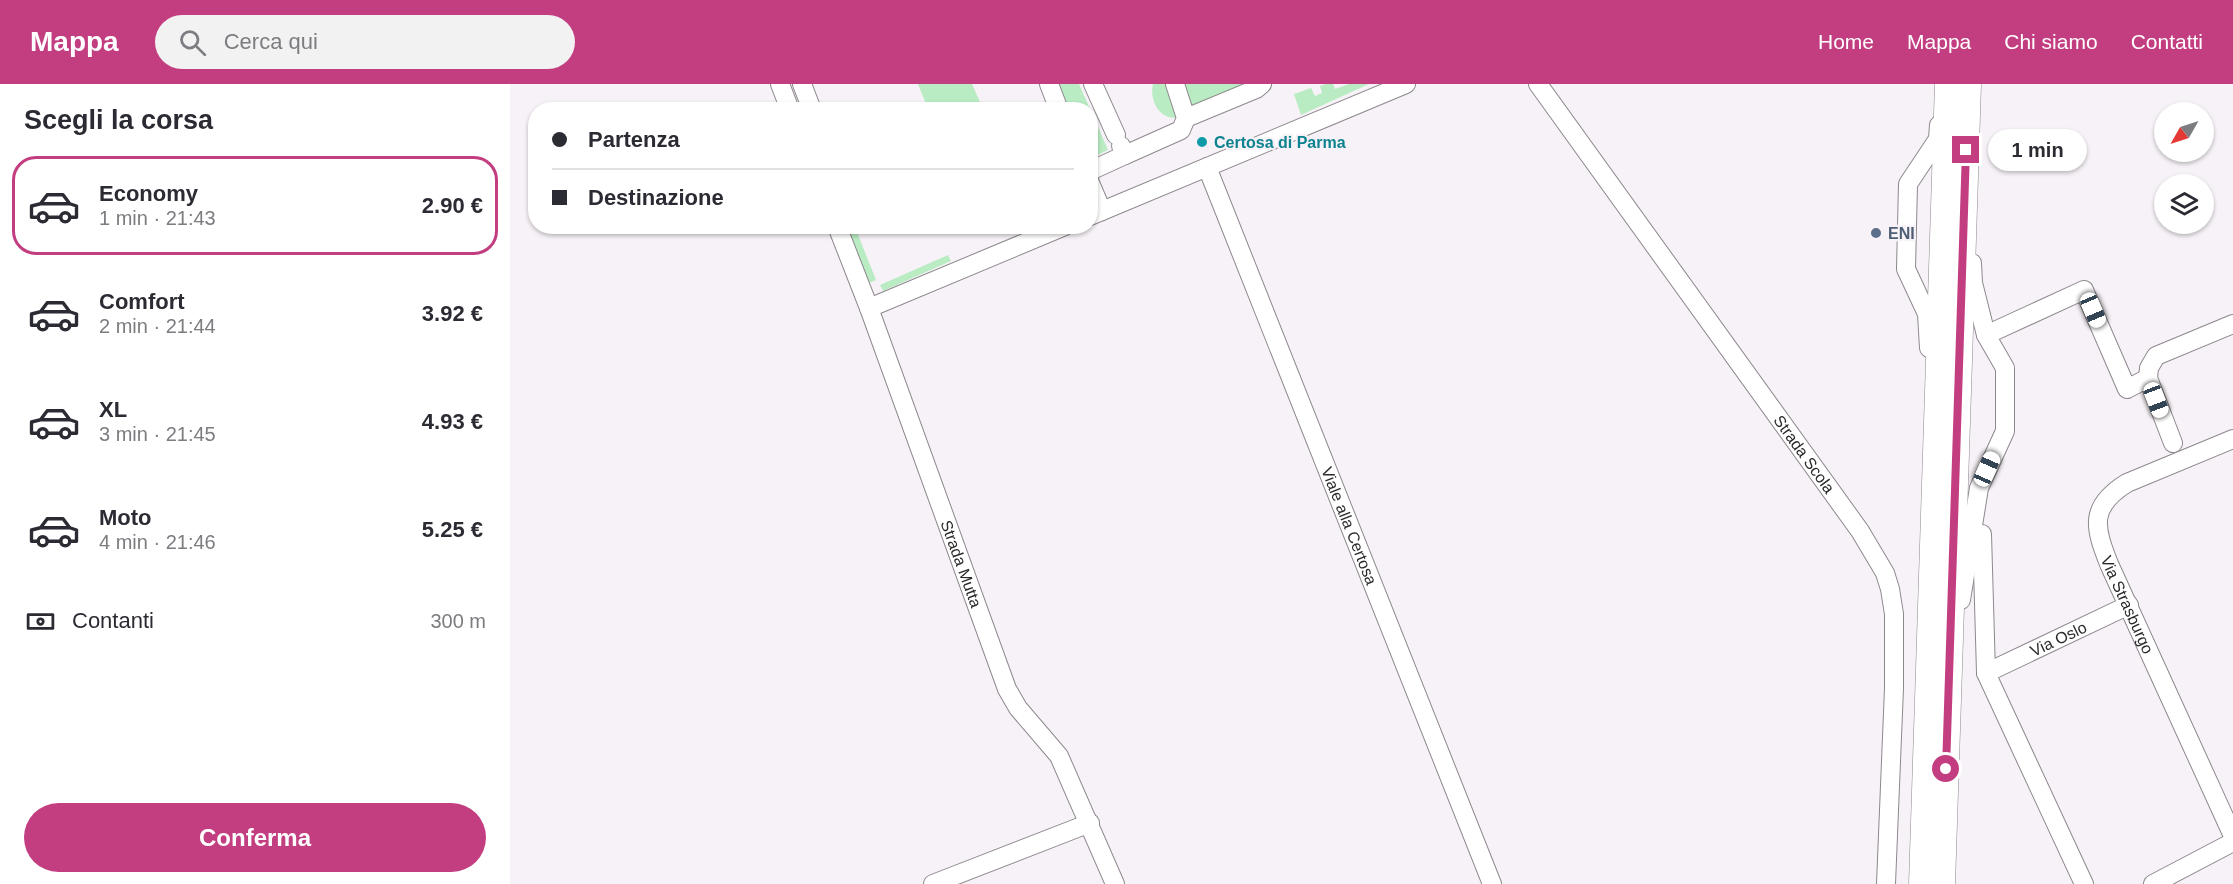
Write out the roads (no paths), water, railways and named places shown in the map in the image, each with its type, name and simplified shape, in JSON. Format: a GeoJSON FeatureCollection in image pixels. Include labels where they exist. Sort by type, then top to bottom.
{"type":"FeatureCollection","features":[{"type":"Feature","properties":{"kind":"highway"},"geometry":{"type":"LineString","coordinates":[[1922,884],[1948,84]]}},
{"type":"Feature","properties":{"kind":"highway"},"geometry":{"type":"LineString","coordinates":[[1942,884],[1968,84]]}},
{"type":"Feature","properties":{"kind":"street"},"geometry":{"type":"LineString","coordinates":[[780,84],[787,102]]}},
{"type":"Feature","properties":{"kind":"street"},"geometry":{"type":"LineString","coordinates":[[802,84],[809,102]]}},
{"type":"Feature","properties":{"kind":"street"},"geometry":{"type":"LineString","coordinates":[[1049,84],[1056,102]]}},
{"type":"Feature","properties":{"kind":"street"},"geometry":{"type":"LineString","coordinates":[[1094,84],[1121,145]]}},
{"type":"Feature","properties":{"kind":"street"},"geometry":{"type":"LineString","coordinates":[[1175,84],[1186,118]]}},
{"type":"Feature","properties":{"kind":"street"},"geometry":{"type":"LineString","coordinates":[[1098,164],[1121,145],[1178,133],[1186,118],[1256,89],[1262,84]]}},
{"type":"Feature","properties":{"kind":"street"},"geometry":{"type":"LineString","coordinates":[[1098,213],[1406,84]]}},
{"type":"Feature","properties":{"kind":"street","name":"Strada Scola"},"geometry":{"type":"LineString","coordinates":[[1538,84],[1864,536],[1885,573],[1892,597],[1895,640],[1886,884]]}},
{"type":"Feature","properties":{"kind":"street"},"geometry":{"type":"LineString","coordinates":[[1936,454],[1927,314],[1906,269],[1908,184],[1938,140],[1943,84]]}},
{"type":"Feature","properties":{"kind":"street"},"geometry":{"type":"LineString","coordinates":[[1949,676],[1979,488],[2005,431],[2005,368],[1986,335],[1973,284],[1966,150]]}},
{"type":"Feature","properties":{"kind":"street","name":"Viale alla Certosa"},"geometry":{"type":"LineString","coordinates":[[1207,168],[1492,884]]}},
{"type":"Feature","properties":{"kind":"street","name":"Strada Mutta"},"geometry":{"type":"LineString","coordinates":[[840,234],[1007,689],[1018,708],[1059,756],[1115,884]]}},
{"type":"Feature","properties":{"kind":"street"},"geometry":{"type":"LineString","coordinates":[[869,308],[1046,234]]}},
{"type":"Feature","properties":{"kind":"street"},"geometry":{"type":"LineString","coordinates":[[1986,335],[2084,290],[2127,389],[2148,378]]}},
{"type":"Feature","properties":{"kind":"street"},"geometry":{"type":"LineString","coordinates":[[2162,469],[2173,443],[2148,378],[2149,368],[2156,356],[2233,324]]}},
{"type":"Feature","properties":{"kind":"street","name":"Via Strasburgo"},"geometry":{"type":"LineString","coordinates":[[2233,439],[2127,483],[2113,492],[2101,507],[2097,520],[2098,536],[2233,836]]}},
{"type":"Feature","properties":{"kind":"street"},"geometry":{"type":"LineString","coordinates":[[2173,443],[2196,454]]}},
{"type":"Feature","properties":{"kind":"street"},"geometry":{"type":"LineString","coordinates":[[1982,534],[1986,673],[2084,884]]}},
{"type":"Feature","properties":{"kind":"street","name":"Via Oslo"},"geometry":{"type":"LineString","coordinates":[[1986,673],[2129,605]]}},
{"type":"Feature","properties":{"kind":"street"},"geometry":{"type":"LineString","coordinates":[[933,884],[1090,823]]}},
{"type":"Feature","properties":{"kind":"street"},"geometry":{"type":"LineString","coordinates":[[2153,884],[2233,842]]}},
{"type":"Feature","properties":{"kind":"place","name":"Certosa di Parma"},"geometry":{"type":"Point","coordinates":[1202,142]}},
{"type":"Feature","properties":{"kind":"place","name":"ENI"},"geometry":{"type":"Point","coordinates":[1876,233]}}]}
